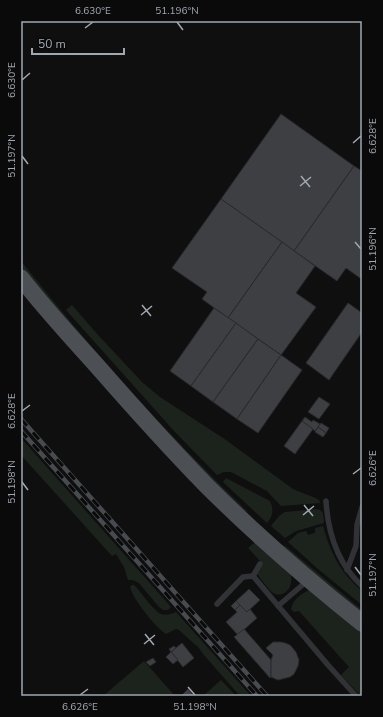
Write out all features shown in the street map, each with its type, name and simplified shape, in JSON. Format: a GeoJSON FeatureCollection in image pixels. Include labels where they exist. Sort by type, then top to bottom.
{"type":"FeatureCollection","features":[{"type":"Feature","properties":{"kind":"main road"},"geometry":{"type":"LineString","coordinates":[[21,278],[122,395],[197,475],[252,529],[308,579],[362,623]]}},
{"type":"Feature","properties":{"kind":"lane"},"geometry":{"type":"LineString","coordinates":[[326,501],[328,523],[337,552],[347,570],[362,586]]}},
{"type":"Feature","properties":{"kind":"lane"},"geometry":{"type":"LineString","coordinates":[[347,570],[356,546],[357,525],[362,507]]}},
{"type":"Feature","properties":{"kind":"lane"},"geometry":{"type":"LineString","coordinates":[[253,576],[260,564]]}},
{"type":"Feature","properties":{"kind":"lane"},"geometry":{"type":"LineString","coordinates":[[217,604],[242,577],[253,576]]}},
{"type":"Feature","properties":{"kind":"lane"},"geometry":{"type":"LineString","coordinates":[[253,576],[356,696]]}},
{"type":"Feature","properties":{"kind":"lane"},"geometry":{"type":"LineString","coordinates":[[278,606],[308,579]]}},
{"type":"Feature","properties":{"kind":"shaded area"},"geometry":{"type":"Polygon","coordinates":[[[21,261],[75,327],[131,391],[189,453],[249,513],[244,510],[166,434],[31,280],[21,268],[21,261]]]}},
{"type":"Feature","properties":{"kind":"shaded area"},"geometry":{"type":"Polygon","coordinates":[[[72,305],[142,382],[160,397],[226,440],[293,489],[316,498],[320,503],[281,506],[267,491],[231,472],[224,472],[217,475],[175,432],[66,310],[72,305]]]}},
{"type":"Feature","properties":{"kind":"shaded area"},"geometry":{"type":"Polygon","coordinates":[[[21,438],[171,607],[168,610],[163,610],[159,607],[139,583],[133,580],[128,580],[124,567],[116,554],[112,556],[21,455],[21,438]]]}},
{"type":"Feature","properties":{"kind":"shaded area"},"geometry":{"type":"Polygon","coordinates":[[[226,478],[270,501],[272,513],[271,518],[267,523],[223,482],[226,478]]]}},
{"type":"Feature","properties":{"kind":"shaded area"},"geometry":{"type":"Polygon","coordinates":[[[316,509],[323,513],[324,523],[296,531],[285,538],[271,526],[279,516],[285,512],[316,509]]]}},
{"type":"Feature","properties":{"kind":"shaded area"},"geometry":{"type":"Polygon","coordinates":[[[323,526],[329,545],[337,562],[354,584],[362,591],[362,605],[288,542],[298,533],[306,531],[308,535],[315,533],[315,528],[323,526]]]}},
{"type":"Feature","properties":{"kind":"shaded area"},"geometry":{"type":"Polygon","coordinates":[[[255,542],[290,573],[290,586],[282,594],[278,595],[273,593],[257,574],[263,564],[248,548],[255,542]]]}},
{"type":"Feature","properties":{"kind":"shaded area"},"geometry":{"type":"Polygon","coordinates":[[[283,544],[362,610],[362,614],[288,552],[283,544]]]}},
{"type":"Feature","properties":{"kind":"shaded area"},"geometry":{"type":"Polygon","coordinates":[[[132,585],[137,588],[161,614],[165,615],[176,612],[251,696],[240,696],[199,648],[179,630],[176,629],[166,634],[161,630],[135,598],[130,587],[132,585]]]}},
{"type":"Feature","properties":{"kind":"shaded area"},"geometry":{"type":"Polygon","coordinates":[[[309,590],[362,631],[362,696],[341,675],[349,667],[299,611],[294,612],[291,609],[295,600],[309,590]]]}},
{"type":"Feature","properties":{"kind":"shaded area"},"geometry":{"type":"Polygon","coordinates":[[[144,661],[175,696],[103,696],[144,661]]]}},
{"type":"Feature","properties":{"kind":"shaded area"},"geometry":{"type":"Polygon","coordinates":[[[221,680],[236,696],[203,696],[221,680]]]}},
{"type":"Feature","properties":{"kind":"building"},"geometry":{"type":"Polygon","coordinates":[[[281,114],[354,166],[294,251],[221,199],[281,114]]]}},
{"type":"Feature","properties":{"kind":"building"},"geometry":{"type":"Polygon","coordinates":[[[354,166],[362,171],[362,276],[360,278],[346,268],[337,281],[294,251],[354,166]]]}},
{"type":"Feature","properties":{"kind":"building"},"geometry":{"type":"Polygon","coordinates":[[[221,199],[282,242],[228,318],[202,299],[207,292],[172,268],[221,199]]]}},
{"type":"Feature","properties":{"kind":"building"},"geometry":{"type":"Polygon","coordinates":[[[282,242],[315,266],[296,293],[316,307],[281,355],[228,318],[282,242]]]}},
{"type":"Feature","properties":{"kind":"building"},"geometry":{"type":"Polygon","coordinates":[[[348,303],[362,313],[362,332],[329,380],[306,363],[348,303]]]}},
{"type":"Feature","properties":{"kind":"building"},"geometry":{"type":"Polygon","coordinates":[[[214,308],[236,323],[191,386],[170,371],[214,308]]]}},
{"type":"Feature","properties":{"kind":"building"},"geometry":{"type":"Polygon","coordinates":[[[236,323],[258,339],[213,402],[191,386],[236,323]]]}},
{"type":"Feature","properties":{"kind":"building"},"geometry":{"type":"Polygon","coordinates":[[[258,339],[281,355],[237,419],[213,402],[258,339]]]}},
{"type":"Feature","properties":{"kind":"building"},"geometry":{"type":"Polygon","coordinates":[[[281,355],[302,370],[258,433],[237,419],[281,355]]]}},
{"type":"Feature","properties":{"kind":"building"},"geometry":{"type":"Polygon","coordinates":[[[319,397],[330,404],[319,419],[308,412],[319,397]]]}},
{"type":"Feature","properties":{"kind":"building"},"geometry":{"type":"Polygon","coordinates":[[[305,417],[312,422],[313,420],[320,424],[315,431],[302,421],[305,417]]]}},
{"type":"Feature","properties":{"kind":"building"},"geometry":{"type":"Polygon","coordinates":[[[302,421],[313,429],[295,454],[284,446],[302,421]]]}},
{"type":"Feature","properties":{"kind":"building"},"geometry":{"type":"Polygon","coordinates":[[[321,423],[329,428],[326,433],[318,427],[321,423]]]}},
{"type":"Feature","properties":{"kind":"building"},"geometry":{"type":"Polygon","coordinates":[[[318,427],[326,433],[323,437],[315,432],[318,427]]]}},
{"type":"Feature","properties":{"kind":"building"},"geometry":{"type":"Polygon","coordinates":[[[249,589],[260,600],[247,612],[236,601],[249,589]]]}},
{"type":"Feature","properties":{"kind":"building"},"geometry":{"type":"Polygon","coordinates":[[[236,601],[240,605],[235,610],[231,606],[236,601]]]}},
{"type":"Feature","properties":{"kind":"building"},"geometry":{"type":"Polygon","coordinates":[[[240,605],[247,612],[250,609],[257,618],[238,635],[226,622],[237,612],[235,610],[240,605]]]}},
{"type":"Feature","properties":{"kind":"building"},"geometry":{"type":"Polygon","coordinates":[[[244,629],[271,660],[270,678],[234,637],[244,629]]]}},
{"type":"Feature","properties":{"kind":"building"},"geometry":{"type":"Polygon","coordinates":[[[273,642],[281,642],[290,645],[296,652],[299,660],[298,666],[294,674],[290,677],[278,680],[271,677],[271,660],[273,655],[266,648],[273,642]]]}},
{"type":"Feature","properties":{"kind":"building"},"geometry":{"type":"Polygon","coordinates":[[[182,643],[194,658],[183,667],[171,652],[182,643]]]}},
{"type":"Feature","properties":{"kind":"building"},"geometry":{"type":"Polygon","coordinates":[[[174,646],[176,648],[171,652],[169,649],[174,646]]]}},
{"type":"Feature","properties":{"kind":"building"},"geometry":{"type":"Polygon","coordinates":[[[171,652],[178,660],[173,664],[166,657],[171,652]]]}},
{"type":"Feature","properties":{"kind":"building"},"geometry":{"type":"Polygon","coordinates":[[[153,658],[156,662],[150,666],[146,662],[153,658]]]}},
{"type":"Feature","properties":{"kind":"building"},"geometry":{"type":"Polygon","coordinates":[[[188,689],[194,696],[181,696],[188,689]]]}},
{"type":"Feature","properties":{"kind":"railway"},"geometry":{"type":"LineString","coordinates":[[21,419],[267,696]]}},
{"type":"Feature","properties":{"kind":"railway"},"geometry":{"type":"LineString","coordinates":[[21,431],[257,696]]}}]}
